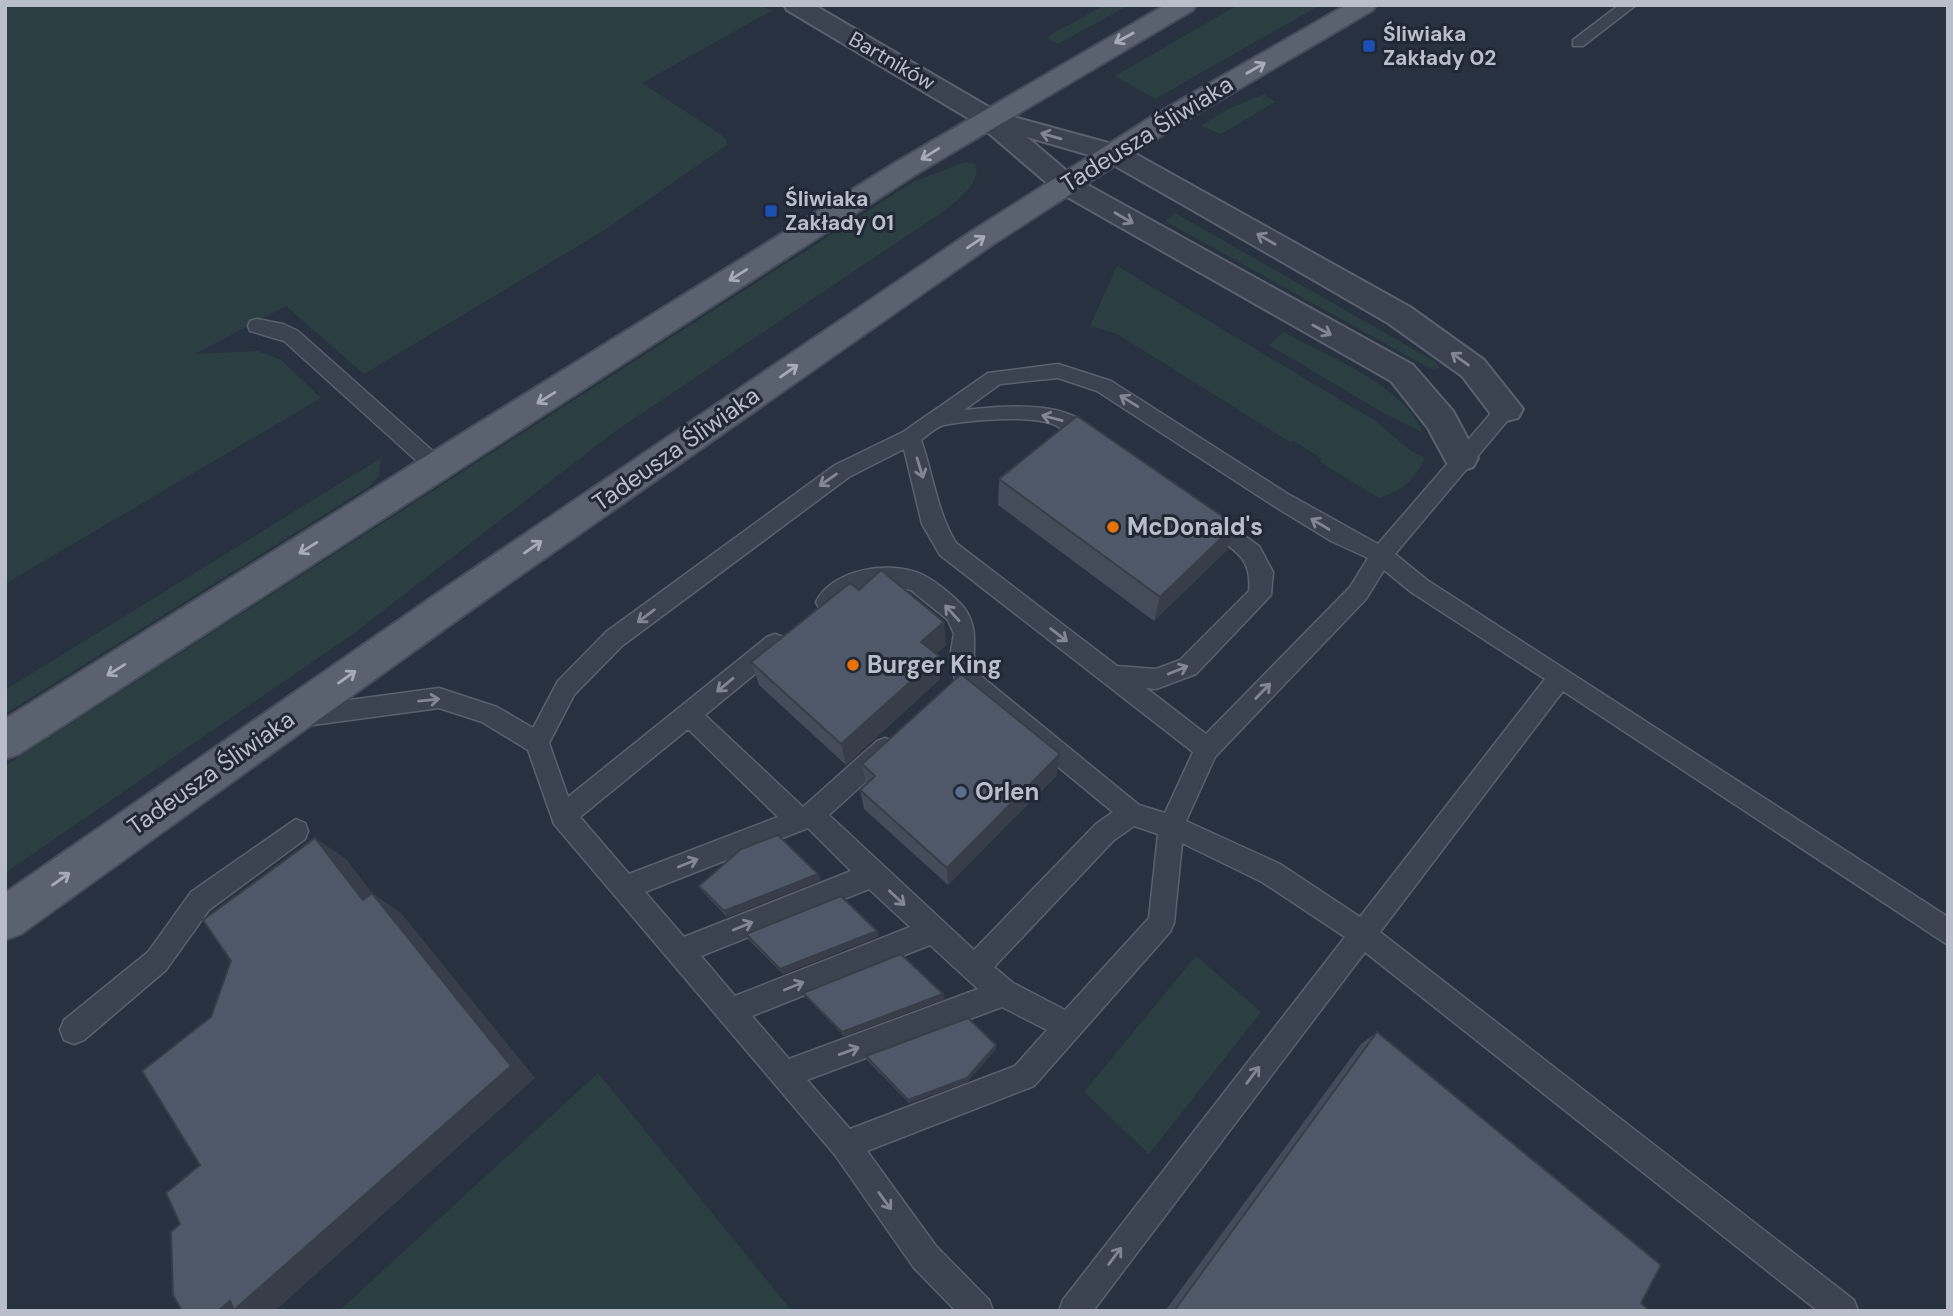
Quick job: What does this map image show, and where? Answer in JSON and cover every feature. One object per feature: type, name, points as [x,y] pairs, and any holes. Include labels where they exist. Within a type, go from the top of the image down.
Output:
[{"type":"main road","points":[[5,741],[988,118],[1184,5]]},
{"type":"main road","name":"Tadeusza Śliwiaka","points":[[5,919],[936,269],[1114,153],[1364,5]]},
{"type":"street","name":"Bartników","points":[[796,5],[988,118]]},
{"type":"street","points":[[988,118],[1114,153],[1399,315],[1473,368],[1506,409]]},
{"type":"street","points":[[988,118],[1065,184],[1402,373],[1441,420],[1461,458]]},
{"type":"lane","points":[[1578,43],[1629,5]]},
{"type":"lane","points":[[257,326],[276,329],[291,336],[437,467]]},
{"type":"lane","points":[[537,743],[566,688],[614,639],[842,471],[910,438],[995,378],[1058,371],[1104,386],[1281,500],[1339,535],[1381,555],[1419,586],[1948,932]]},
{"type":"lane","points":[[845,1145],[1024,1076],[1069,1026],[1161,923],[1171,826],[1207,749],[1358,593],[1381,555],[1461,458],[1506,409]]},
{"type":"lane","points":[[939,418],[966,418],[1004,410],[1058,418],[1115,457]]},
{"type":"lane","points":[[910,438],[922,472],[933,524],[948,549],[1207,749]]},
{"type":"lane","points":[[1111,676],[1156,679],[1188,667],[1260,595],[1262,572],[1251,552],[1194,513]]},
{"type":"lane","points":[[809,617],[850,584],[884,576],[916,582],[956,614],[965,634],[961,657],[964,676],[1118,800],[1131,814],[1171,826],[1271,873],[1361,933],[1843,1311]]},
{"type":"lane","points":[[563,816],[788,634]]},
{"type":"lane","points":[[943,694],[964,676]]},
{"type":"lane","points":[[1074,1311],[1361,933],[1560,677]]},
{"type":"lane","points":[[288,719],[439,698],[489,714],[537,743],[563,816],[845,1145],[925,1256],[978,1311]]},
{"type":"lane","points":[[689,715],[1003,993],[1069,1026]]},
{"type":"lane","points":[[625,888],[805,817],[903,732]]},
{"type":"lane","points":[[975,968],[1105,832],[1131,814]]},
{"type":"lane","points":[[74,1030],[157,961],[200,901],[296,831]]},
{"type":"lane","points":[[679,951],[872,875]]},
{"type":"lane","points":[[730,1011],[933,931]]},
{"type":"lane","points":[[785,1074],[1003,993]]},
{"type":"green space","points":[[5,5],[761,5],[771,11],[642,83],[726,138],[727,145],[603,231],[364,374],[286,306],[195,354],[258,351],[281,360],[321,398],[5,584]]},
{"type":"green space","points":[[1105,5],[1129,5],[1058,44],[1048,39],[1050,35]]},
{"type":"green space","points":[[1238,5],[1320,5],[1155,99],[1115,76]]},
{"type":"green space","points":[[1264,94],[1275,102],[1221,134],[1201,126],[1228,109]]},
{"type":"green space","points":[[965,162],[975,164],[977,171],[972,185],[941,213],[614,432],[353,634],[5,873],[5,766],[913,182]]},
{"type":"green space","points":[[1175,213],[1436,362],[1440,368],[1431,369],[1165,221]]},
{"type":"green space","points":[[1117,266],[1377,422],[1409,450],[1425,458],[1417,473],[1401,488],[1379,498],[1320,462],[1322,459],[1294,441],[1290,442],[1117,334],[1090,326]]},
{"type":"green space","points":[[1284,332],[1382,386],[1413,415],[1422,432],[1385,414],[1269,345]]},
{"type":"green space","points":[[381,458],[379,476],[367,488],[5,714],[5,690]]},
{"type":"green space","points":[[1196,956],[1261,1012],[1149,1154],[1084,1092]]},
{"type":"green space","points":[[598,1073],[792,1311],[339,1311]]},
{"type":"building","name":"McDonald's","points":[[1077,416],[1235,525],[1160,597],[999,479]]},
{"type":"building","name":"Burger King","points":[[881,570],[944,622],[921,642],[939,656],[841,744],[751,662],[850,583],[859,590]]},
{"type":"building","name":"Orlen","points":[[961,674],[1060,754],[947,868],[860,790],[875,776],[862,764]]},
{"type":"building","points":[[778,835],[818,874],[724,911],[699,886],[741,849]]},
{"type":"building","points":[[315,838],[363,900],[372,893],[511,1066],[234,1310],[230,1301],[218,1311],[182,1311],[173,1295],[171,1232],[180,1224],[166,1193],[200,1165],[142,1071],[211,1017],[231,961],[203,920]]},
{"type":"building","points":[[841,896],[877,931],[780,969],[746,934]]},
{"type":"building","points":[[901,954],[943,994],[842,1032],[803,993]]},
{"type":"building","points":[[968,1018],[996,1045],[967,1078],[908,1100],[866,1056]]},
{"type":"building","points":[[1377,1032],[1661,1265],[1641,1303],[1650,1311],[1174,1311]]},
{"type":"place","name":"Śliwiaka Zakłady 02","points":[[1369,46]]},
{"type":"place","name":"Śliwiaka Zakłady 01","points":[[771,211]]},
{"type":"place","name":"McDonald's","points":[[1113,527]]},
{"type":"place","name":"Burger King","points":[[853,665]]},
{"type":"place","name":"Orlen","points":[[961,792]]}]
